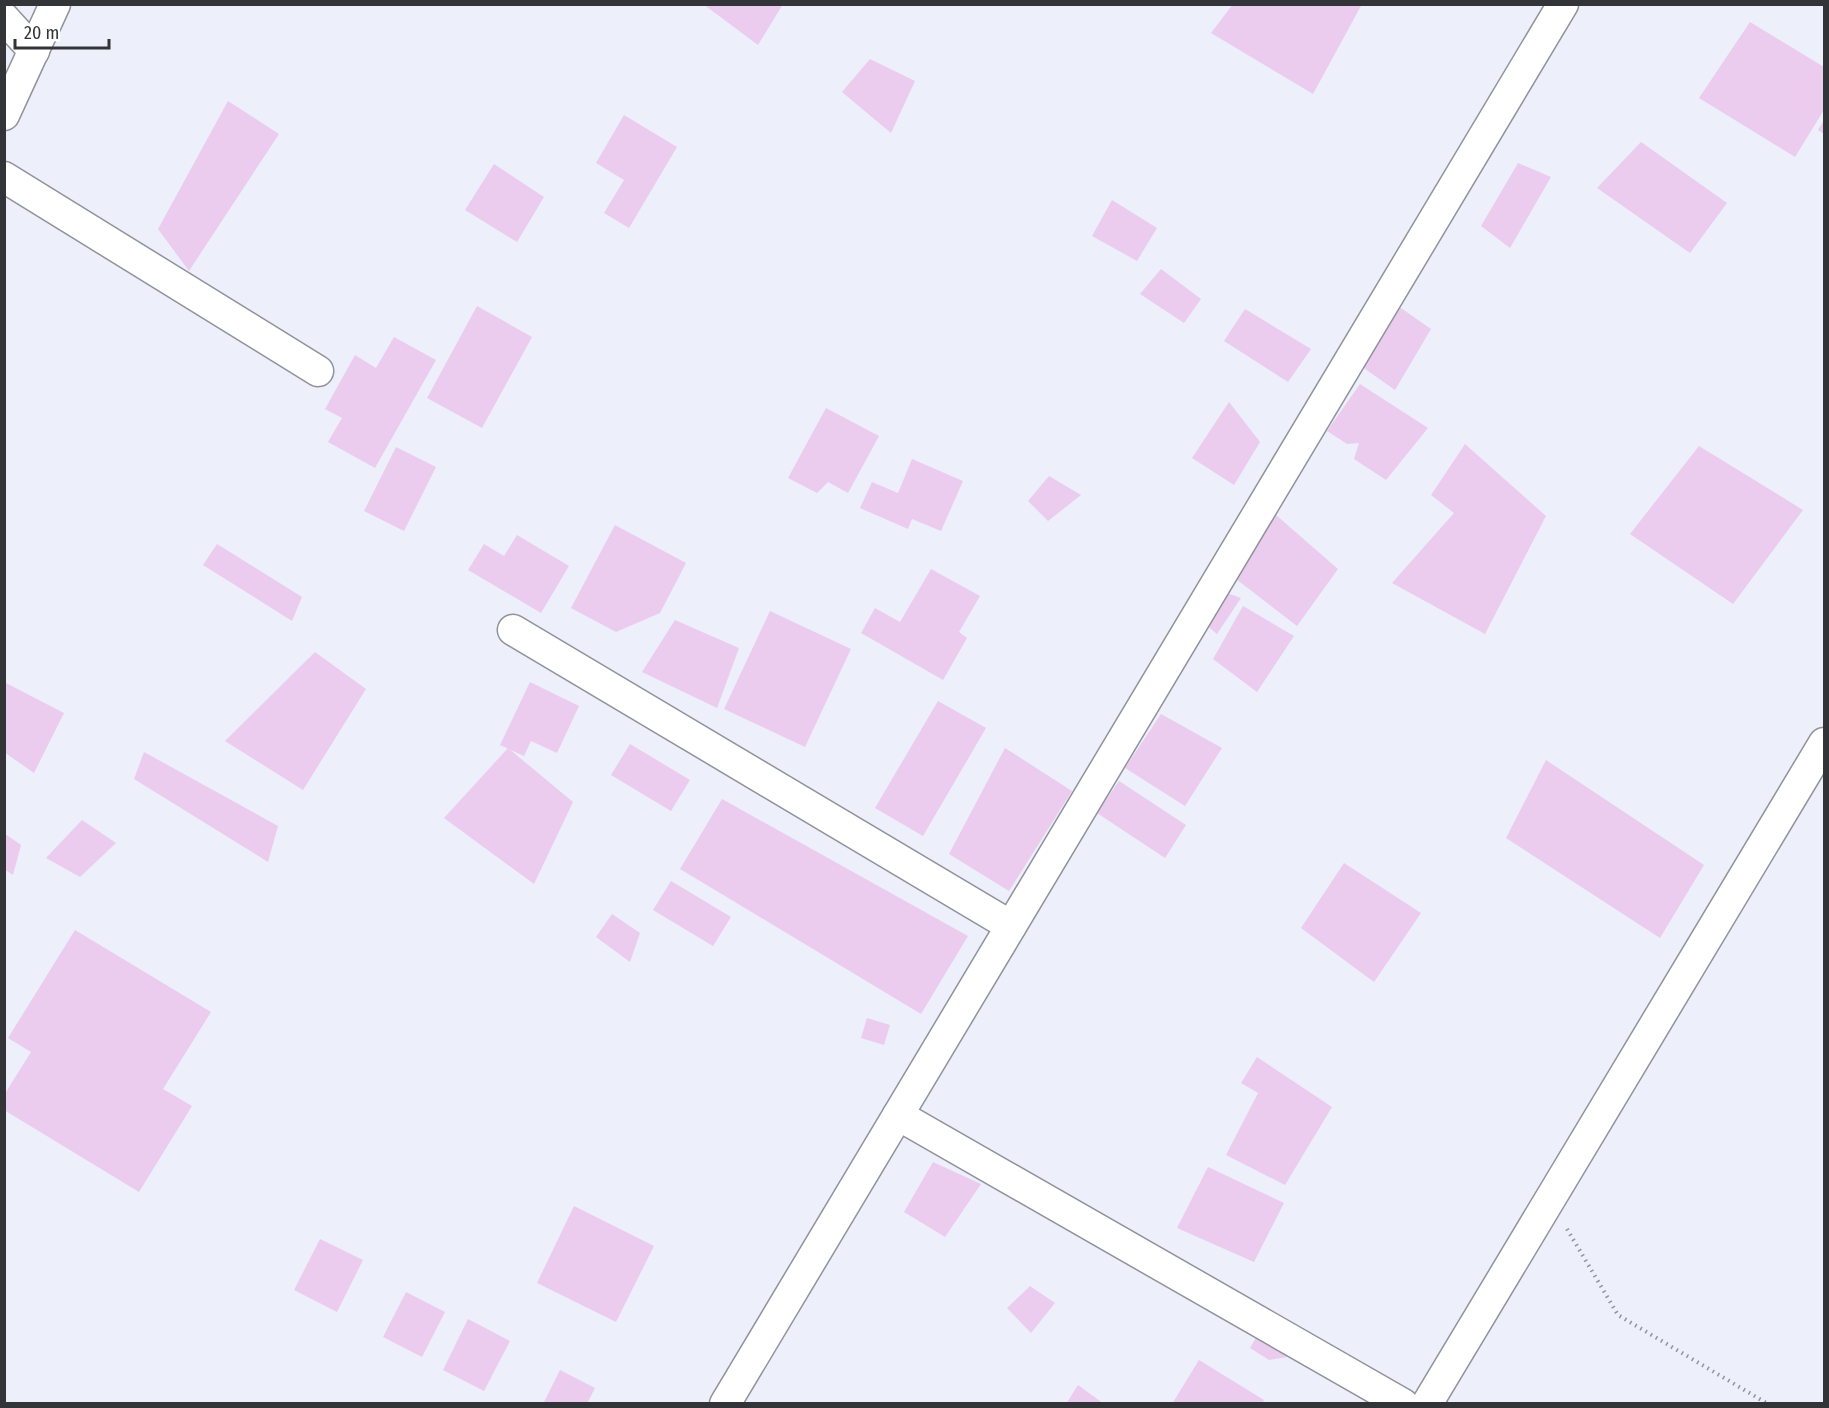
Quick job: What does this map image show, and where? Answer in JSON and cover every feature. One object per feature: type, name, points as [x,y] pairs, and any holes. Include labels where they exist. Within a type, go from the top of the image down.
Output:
[{"type":"street","points":[[4,115],[55,4]]},
{"type":"street","points":[[725,1404],[1563,4]]},
{"type":"street","points":[[4,18],[34,51]]},
{"type":"street","points":[[4,177],[318,371]]},
{"type":"street","points":[[513,630],[1011,926]]},
{"type":"street","points":[[1427,1404],[1824,743]]},
{"type":"street","points":[[898,1115],[1403,1404]]},
{"type":"path","points":[[1550,1200],[1618,1315],[1767,1404]]},
{"type":"building","points":[[703,4],[783,4],[758,45]]},
{"type":"building","points":[[1233,4],[1362,4],[1313,94],[1211,33]]},
{"type":"building","points":[[1750,22],[1824,67],[1824,110],[1795,157],[1699,98]]},
{"type":"building","points":[[870,59],[915,81],[891,133],[842,92]]},
{"type":"building","points":[[228,101],[279,134],[189,271],[158,229]]},
{"type":"building","points":[[624,115],[677,147],[629,228],[604,213],[624,180],[596,163]]},
{"type":"building","points":[[1824,120],[1824,134],[1818,130]]},
{"type":"building","points":[[1641,142],[1727,203],[1690,253],[1597,188]]},
{"type":"building","points":[[1518,163],[1551,177],[1510,248],[1481,226]]},
{"type":"building","points":[[494,164],[544,197],[517,242],[465,210]]},
{"type":"building","points":[[1112,200],[1157,228],[1137,261],[1092,236]]},
{"type":"building","points":[[1161,269],[1201,299],[1184,323],[1140,294]]},
{"type":"building","points":[[477,306],[532,337],[482,428],[427,398]]},
{"type":"building","points":[[1398,306],[1431,329],[1395,390],[1358,364]]},
{"type":"building","points":[[1245,309],[1311,349],[1288,382],[1224,341]]},
{"type":"building","points":[[394,337],[436,360],[375,468],[328,442],[342,418],[325,409],[355,355],[376,368]]},
{"type":"building","points":[[1360,384],[1428,428],[1386,480],[1354,459],[1359,443],[1347,444],[1327,431]]},
{"type":"building","points":[[1229,402],[1260,442],[1234,485],[1192,458]]},
{"type":"building","points":[[826,408],[879,436],[848,493],[828,482],[817,493],[788,478]]},
{"type":"building","points":[[1465,444],[1546,516],[1485,634],[1392,583],[1454,513],[1431,495]]},
{"type":"building","points":[[1699,446],[1803,510],[1733,604],[1630,534]]},
{"type":"building","points":[[396,447],[436,467],[404,531],[364,511]]},
{"type":"building","points":[[912,459],[963,481],[941,531],[912,519],[908,529],[860,508],[872,482],[898,493]]},
{"type":"building","points":[[1049,476],[1081,495],[1048,521],[1028,501]]},
{"type":"building","points":[[1276,515],[1338,569],[1297,626],[1236,579]]},
{"type":"building","points":[[615,525],[686,563],[660,613],[616,632],[571,608]]},
{"type":"building","points":[[517,535],[569,566],[541,613],[468,570],[484,544],[504,556]]},
{"type":"building","points":[[217,544],[302,597],[292,621],[203,565]]},
{"type":"building","points":[[931,569],[980,596],[959,632],[967,638],[943,680],[861,633],[875,608],[900,622]]},
{"type":"building","points":[[1221,591],[1241,598],[1217,634],[1204,623]]},
{"type":"building","points":[[1243,606],[1294,636],[1257,692],[1213,659]]},
{"type":"building","points":[[770,611],[851,649],[805,747],[724,709]]},
{"type":"building","points":[[675,620],[739,648],[717,708],[642,672]]},
{"type":"building","points":[[315,652],[366,689],[303,790],[225,741]]},
{"type":"building","points":[[4,682],[64,713],[34,773],[4,752]]},
{"type":"building","points":[[530,682],[579,706],[557,753],[531,741],[524,756],[500,745]]},
{"type":"building","points":[[938,701],[986,728],[923,836],[875,808]]},
{"type":"building","points":[[1161,714],[1222,748],[1185,806],[1125,768]]},
{"type":"building","points":[[630,744],[690,780],[671,811],[611,775]]},
{"type":"building","points":[[508,748],[573,802],[534,884],[444,818]]},
{"type":"building","points":[[1005,748],[1072,791],[1009,891],[949,854]]},
{"type":"building","points":[[144,752],[278,826],[268,862],[134,779]]},
{"type":"building","points":[[1546,760],[1704,865],[1660,938],[1506,838]]},
{"type":"building","points":[[1119,781],[1186,825],[1165,858],[1097,813]]},
{"type":"building","points":[[722,799],[968,936],[921,1014],[680,869]]},
{"type":"building","points":[[82,820],[116,843],[80,877],[46,858]]},
{"type":"building","points":[[4,833],[21,845],[13,875],[4,869]]},
{"type":"building","points":[[1344,863],[1421,913],[1374,982],[1301,928]]},
{"type":"building","points":[[671,881],[731,917],[713,946],[653,910]]},
{"type":"building","points":[[612,914],[640,933],[630,962],[596,937]]},
{"type":"building","points":[[75,930],[211,1012],[163,1089],[192,1106],[139,1192],[4,1110],[4,1095],[31,1052],[8,1038]]},
{"type":"building","points":[[867,1018],[890,1025],[884,1045],[861,1038]]},
{"type":"building","points":[[1257,1057],[1332,1107],[1285,1185],[1226,1155],[1258,1093],[1241,1083]]},
{"type":"building","points":[[933,1162],[981,1184],[945,1237],[904,1212]]},
{"type":"building","points":[[1208,1167],[1284,1203],[1254,1262],[1177,1228]]},
{"type":"building","points":[[574,1206],[654,1246],[616,1322],[537,1283]]},
{"type":"building","points":[[320,1239],[363,1260],[337,1312],[294,1290]]},
{"type":"building","points":[[1030,1286],[1055,1303],[1031,1333],[1007,1308]]},
{"type":"building","points":[[406,1292],[445,1312],[422,1357],[383,1337]]},
{"type":"building","points":[[468,1319],[510,1341],[484,1391],[443,1370]]},
{"type":"building","points":[[1257,1336],[1294,1356],[1269,1360],[1250,1348]]},
{"type":"building","points":[[1199,1360],[1264,1400],[1262,1404],[1172,1404]]},
{"type":"building","points":[[560,1370],[595,1388],[587,1404],[543,1404]]},
{"type":"building","points":[[1078,1385],[1104,1404],[1066,1404]]}]
